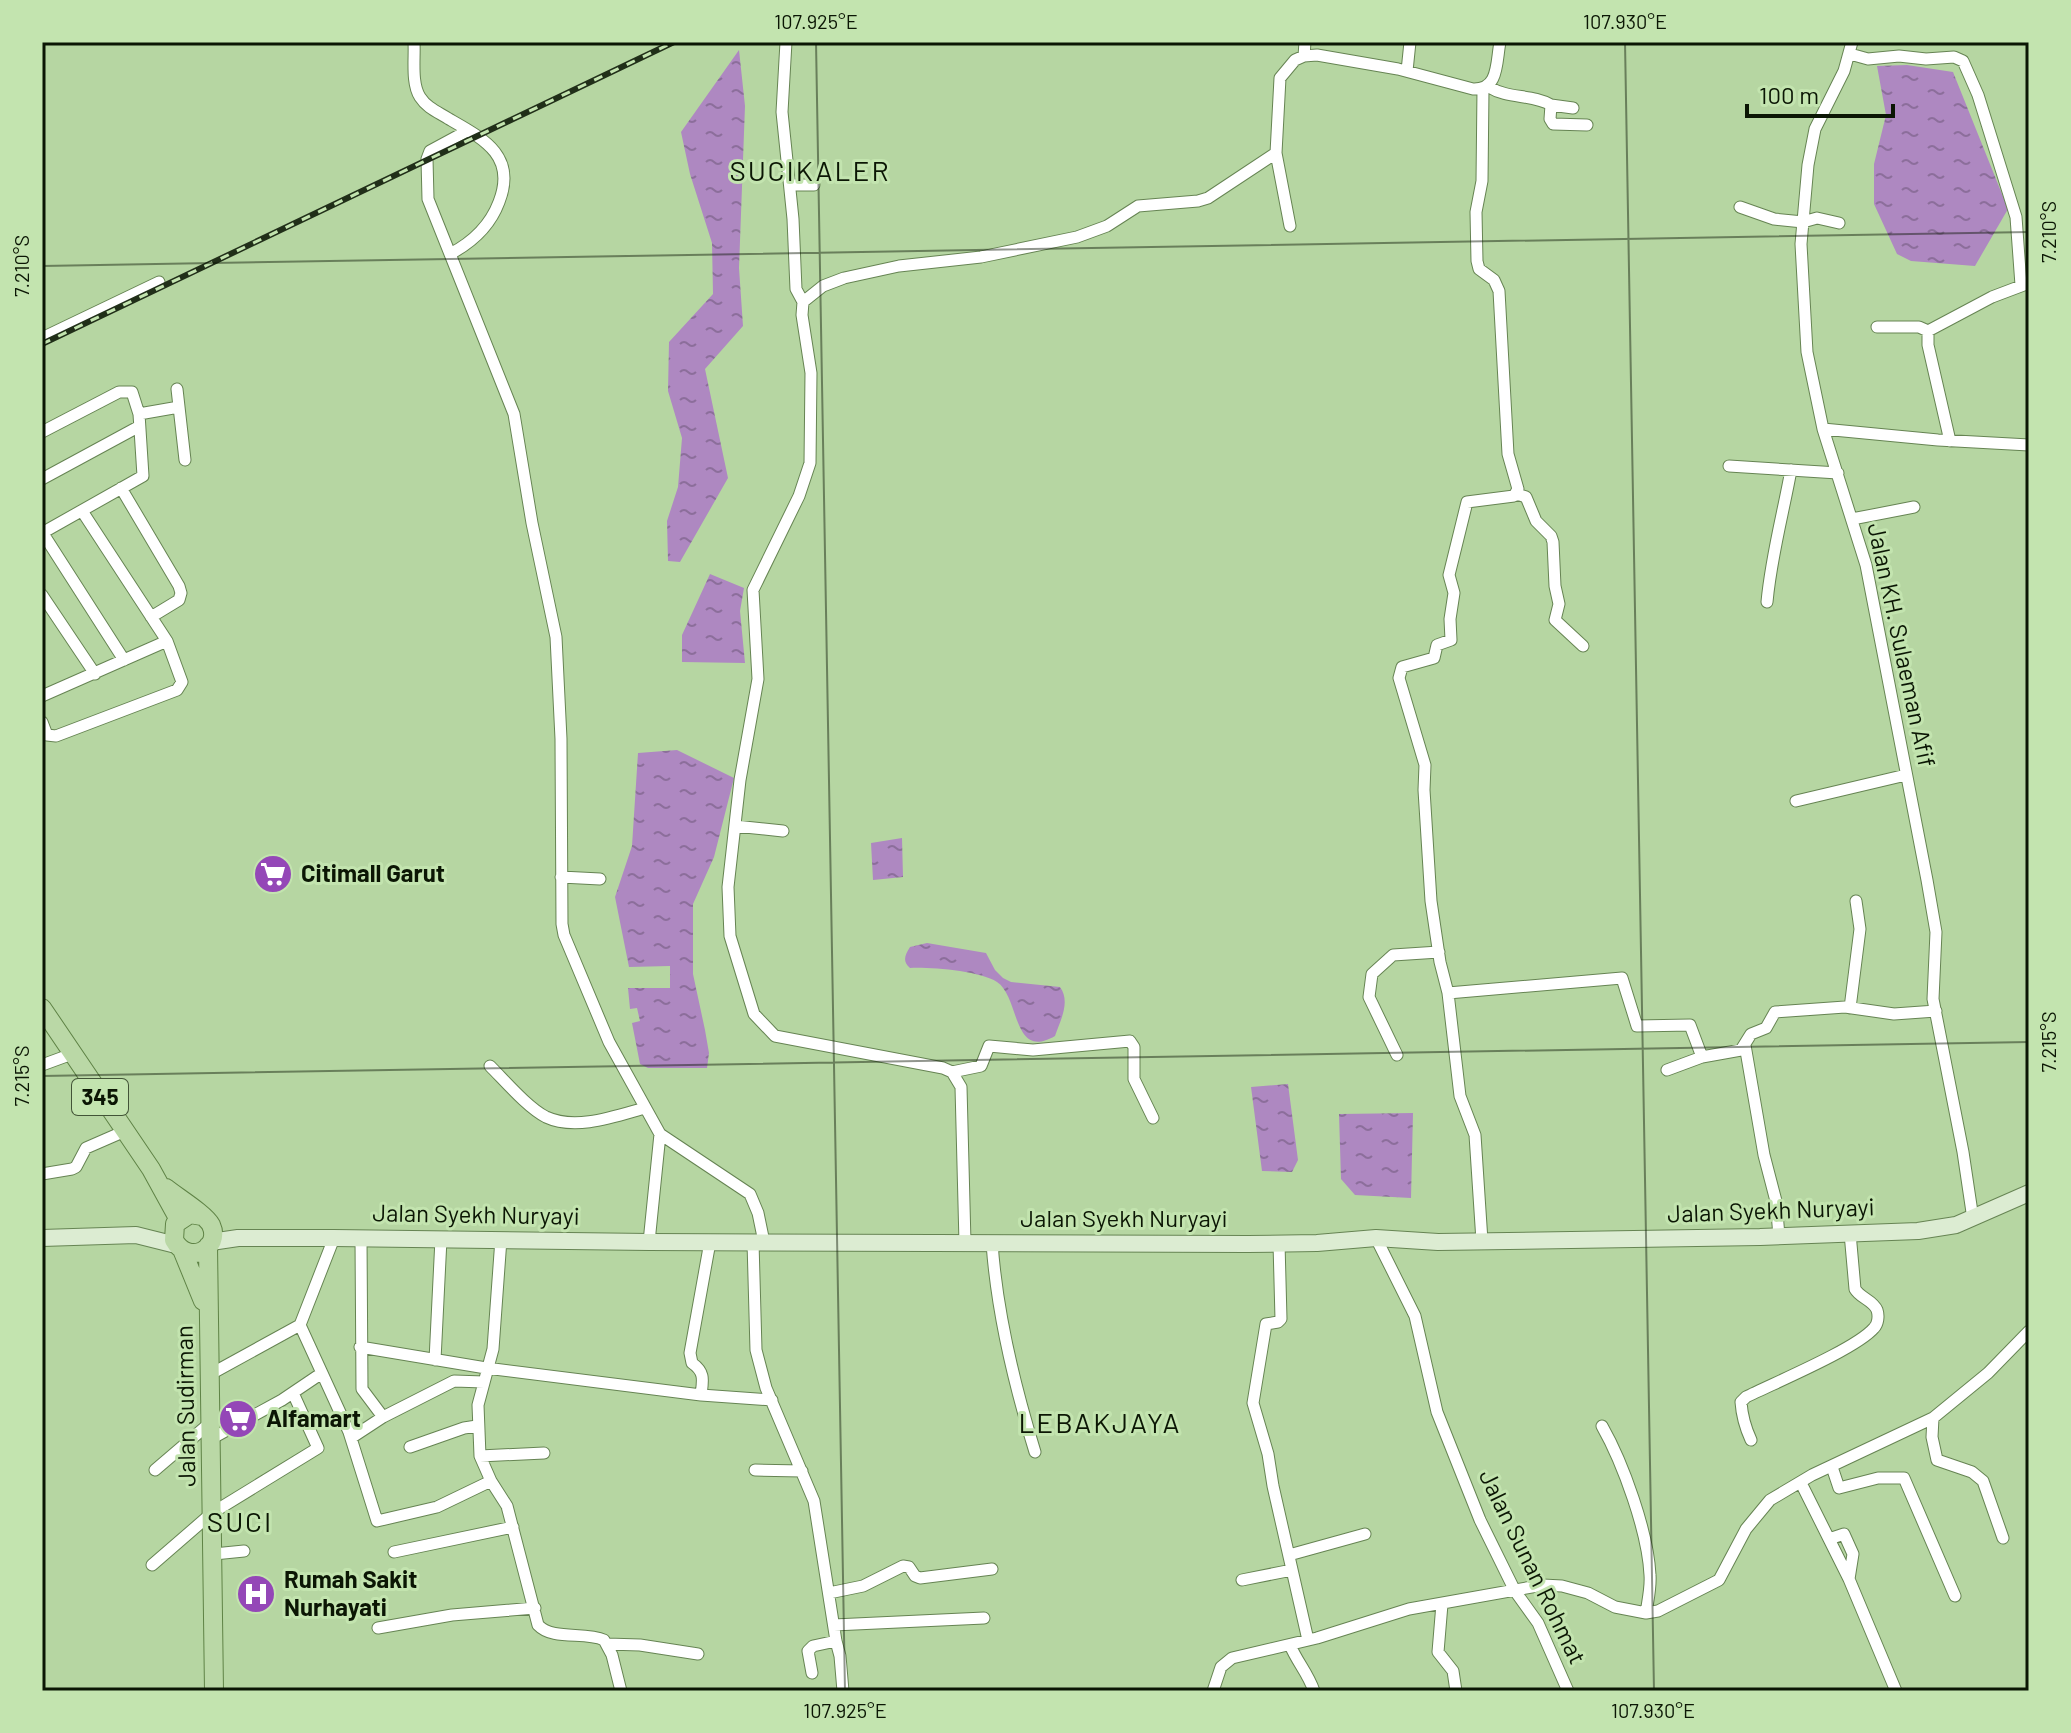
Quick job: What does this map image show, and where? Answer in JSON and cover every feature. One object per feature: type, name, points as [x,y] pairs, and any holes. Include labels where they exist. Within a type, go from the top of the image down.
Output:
[{"type":"main road","name":"345","points":[[42,1008],[161,1184],[179,1220]]},
{"type":"main road","name":"345","points":[[161,1184],[208,1232]]},
{"type":"main road","name":"Jalan Syekh Nuryayi","points":[[208,1232],[238,1238],[965,1243],[1279,1243],[1376,1238],[1438,1242],[1779,1236],[1939,1229],[1973,1219],[2029,1193]]},
{"type":"main road","points":[[42,1238],[136,1235],[190,1214],[208,1232],[200,1252],[136,1235]]},
{"type":"main road","points":[[179,1220],[173,1235],[180,1248]]},
{"type":"main road","name":"Jalan Sudirman","points":[[208,1232],[214,1691]]},
{"type":"main road","name":"Jalan Sudirman","points":[[180,1248],[207,1311]]},
{"type":"street","points":[[414,42],[419,95],[428,107],[499,155],[503,165],[505,187],[491,223],[466,245],[450,254]]},
{"type":"street","points":[[786,42],[782,112],[796,289],[803,302],[802,315],[811,373],[810,463],[794,508],[753,590],[758,679],[728,887],[730,936],[758,1021],[775,1036],[952,1072],[961,1087],[965,1243]]},
{"type":"street","points":[[1304,56],[1305,42]]},
{"type":"street","points":[[1407,71],[1410,42]]},
{"type":"street","points":[[1500,42],[1486,88],[1482,181],[1476,212],[1477,261],[1479,269],[1494,280],[1499,291],[1508,454],[1517,494]]},
{"type":"street","points":[[1937,57],[1941,42]]},
{"type":"street","points":[[1851,48],[1868,59],[1954,57],[1963,61],[1978,95],[2016,217],[2025,284],[1928,331]]},
{"type":"street","name":"Jalan KH. Sulaeman Afif","points":[[1851,48],[1844,71],[1815,129],[1808,165],[1801,244],[1807,352],[1823,429],[1866,565],[1936,932],[1933,999],[1973,1219]]},
{"type":"street","points":[[1290,226],[1276,153],[1280,78],[1284,70],[1304,56],[1329,56],[1407,71],[1473,89],[1486,88],[1573,108]]},
{"type":"street","points":[[1551,105],[1550,119],[1553,124],[1587,125]]},
{"type":"street","points":[[467,131],[430,151],[427,159],[428,199],[514,414],[532,523],[556,637],[564,935],[609,1042],[660,1134],[743,1187],[750,1194],[758,1213],[755,1345],[763,1380],[815,1509],[843,1691]]},
{"type":"street","points":[[803,302],[823,286],[844,278],[899,266],[1010,252],[1096,231],[1138,206],[1198,201],[1235,182],[1276,153]]},
{"type":"street","points":[[790,185],[814,185]]},
{"type":"street","points":[[1740,207],[1774,219],[1803,222],[1817,218],[1839,223]]},
{"type":"street","points":[[42,338],[159,282]]},
{"type":"street","points":[[1877,327],[1919,327],[1928,331]]},
{"type":"street","points":[[1928,331],[1928,345],[1950,441]]},
{"type":"street","points":[[177,389],[185,460]]},
{"type":"street","points":[[42,432],[124,390],[132,392],[139,420],[143,476],[42,532],[124,660]]},
{"type":"street","points":[[42,479],[139,420],[179,407]]},
{"type":"street","points":[[1823,429],[2029,445]]},
{"type":"street","points":[[1729,466],[1838,473]]},
{"type":"street","points":[[1767,602],[1770,562],[1780,532],[1791,470]]},
{"type":"street","points":[[121,488],[179,586],[179,600],[151,617]]},
{"type":"street","points":[[1482,1241],[1475,1135],[1460,1096],[1448,993],[1431,894],[1425,765],[1401,687],[1400,671],[1402,667],[1434,658],[1437,645],[1451,640],[1454,593],[1449,575],[1467,502],[1501,499],[1517,494],[1526,497],[1536,521],[1553,542],[1559,604],[1555,620],[1583,646]]},
{"type":"street","points":[[1852,519],[1914,507]]},
{"type":"street","points":[[42,722],[47,735],[56,736],[177,690],[182,682],[167,641],[82,511]]},
{"type":"street","points":[[42,595],[95,674]]},
{"type":"street","points":[[42,696],[167,641]]},
{"type":"street","points":[[1796,801],[1906,775]]},
{"type":"street","points":[[735,826],[783,831]]},
{"type":"street","points":[[561,877],[600,879]]},
{"type":"street","points":[[1850,1008],[1860,929],[1856,901]]},
{"type":"street","points":[[1397,1055],[1369,997],[1372,974],[1393,955],[1439,952]]},
{"type":"street","points":[[1448,993],[1622,978],[1637,1026],[1690,1025],[1702,1057]]},
{"type":"street","points":[[1667,1070],[1702,1057],[1741,1050],[1753,1033],[1766,1028],[1775,1012],[1850,1008],[1906,1014],[1936,1011]]},
{"type":"street","points":[[952,1072],[981,1066],[989,1046],[1033,1050],[1130,1041],[1134,1047],[1134,1079],[1153,1118]]},
{"type":"street","points":[[1745,1045],[1764,1155],[1776,1201],[1779,1236]]},
{"type":"street","points":[[42,1065],[72,1054]]},
{"type":"street","points":[[490,1066],[538,1112],[556,1120],[597,1120],[645,1108]]},
{"type":"street","points":[[42,1174],[76,1167],[86,1148],[125,1131]]},
{"type":"street","points":[[649,1242],[660,1134]]},
{"type":"street","points":[[1751,1440],[1743,1423],[1741,1402],[1746,1397],[1852,1345],[1873,1330],[1877,1323],[1877,1311],[1855,1289],[1850,1233]]},
{"type":"street","points":[[209,1375],[300,1325],[334,1238]]},
{"type":"street","points":[[361,1238],[362,1389],[383,1417]]},
{"type":"street","name":"Jalan Sunan Rohmat","points":[[1376,1238],[1415,1316],[1437,1412],[1480,1520],[1515,1591],[1538,1623],[1568,1691]]},
{"type":"street","points":[[435,1360],[441,1239]]},
{"type":"street","points":[[501,1239],[493,1349],[478,1405],[480,1456],[491,1481],[505,1501],[538,1625],[543,1630],[599,1637],[607,1644],[621,1691]]},
{"type":"street","points":[[701,1395],[703,1375],[701,1369],[692,1363],[690,1353],[710,1242]]},
{"type":"street","points":[[992,1243],[998,1307],[1021,1408],[1035,1452]]},
{"type":"street","points":[[1279,1243],[1281,1319],[1266,1324],[1253,1403],[1268,1454],[1308,1640]]},
{"type":"street","points":[[300,1325],[351,1438],[377,1521],[437,1507],[491,1481]]},
{"type":"street","points":[[1213,1691],[1221,1667],[1232,1658],[1290,1645],[1409,1609],[1543,1585],[1588,1593],[1615,1607],[1646,1613],[1658,1611],[1719,1580],[1746,1529],[1770,1500],[1832,1467],[1932,1421],[1988,1373],[2029,1331]]},
{"type":"street","points":[[360,1347],[486,1368],[701,1395],[772,1400]]},
{"type":"street","points":[[155,1470],[210,1432],[293,1393],[322,1373]]},
{"type":"street","points":[[351,1438],[383,1417],[454,1381],[484,1382]]},
{"type":"street","points":[[152,1565],[212,1513],[318,1448],[293,1393]]},
{"type":"street","points":[[1932,1421],[1937,1460],[1972,1472],[1983,1481],[2003,1538]]},
{"type":"street","points":[[410,1447],[477,1426]]},
{"type":"street","points":[[1602,1426],[1622,1465],[1641,1530],[1650,1575],[1646,1613]]},
{"type":"street","points":[[480,1456],[544,1453]]},
{"type":"street","points":[[1832,1467],[1839,1488],[1878,1478],[1904,1478],[1955,1596]]},
{"type":"street","points":[[755,1470],[802,1471]]},
{"type":"street","points":[[1801,1483],[1829,1539],[1844,1534],[1851,1546],[1853,1554],[1849,1579],[1896,1691]]},
{"type":"street","points":[[394,1552],[513,1527]]},
{"type":"street","points":[[1289,1555],[1365,1534]]},
{"type":"street","points":[[214,1554],[244,1551]]},
{"type":"street","points":[[829,1593],[863,1586],[903,1566],[909,1567],[920,1578],[992,1569]]},
{"type":"street","points":[[1242,1580],[1292,1570]]},
{"type":"street","points":[[1442,1604],[1437,1646],[1440,1656],[1453,1671],[1456,1691]]},
{"type":"street","points":[[378,1628],[452,1615],[535,1608]]},
{"type":"street","points":[[834,1625],[984,1618]]},
{"type":"street","points":[[812,1673],[808,1651],[813,1646],[836,1641]]},
{"type":"street","points":[[607,1644],[640,1645],[698,1654]]},
{"type":"street","points":[[1290,1645],[1298,1665],[1307,1671],[1314,1691]]},
{"type":"water","points":[[739,50],[745,106],[739,268],[743,326],[705,369],[728,478],[680,562],[668,561],[667,521],[678,487],[682,438],[668,391],[669,342],[713,294],[712,243],[690,174],[681,132]]},
{"type":"water","points":[[1907,65],[1953,72],[2008,209],[1975,266],[1911,261],[1897,254],[1874,204],[1874,164],[1886,115],[1877,66]]},
{"type":"water","points":[[710,574],[744,588],[740,611],[745,663],[682,662],[682,635]]},
{"type":"water","points":[[677,750],[734,778],[714,857],[693,904],[693,974],[709,1053],[707,1068],[648,1068],[640,1064],[632,1023],[640,1021],[637,1008],[630,1009],[628,988],[670,988],[670,966],[629,967],[615,897],[632,846],[638,753]]},
{"type":"water","points":[[902,838],[903,877],[873,880],[871,843]]},
{"type":"water","points":[[927,943],[986,953],[995,970],[1011,982],[1060,987],[1065,1005],[1055,1036],[1041,1041],[1031,1040],[1024,1034],[1004,990],[989,978],[955,970],[910,968],[905,958],[910,947]]},
{"type":"water","points":[[1288,1084],[1298,1160],[1292,1172],[1262,1171],[1251,1087]]},
{"type":"water","points":[[1413,1113],[1411,1198],[1355,1195],[1341,1179],[1339,1114]]},
{"type":"railway","points":[[42,344],[674,42]]},
{"type":"place","name":"Citimall Garut","points":[[273,874]]},
{"type":"place","name":"Alfamart","points":[[238,1419]]},
{"type":"place","name":"Rumah Sakit Nurhayati","points":[[256,1594]]},
{"type":"district","name":"SUCIKALER","points":[[810,171]]},
{"type":"district","name":"LEBAKJAYA","points":[[1100,1423]]},
{"type":"district","name":"SUCI","points":[[240,1522]]}]
